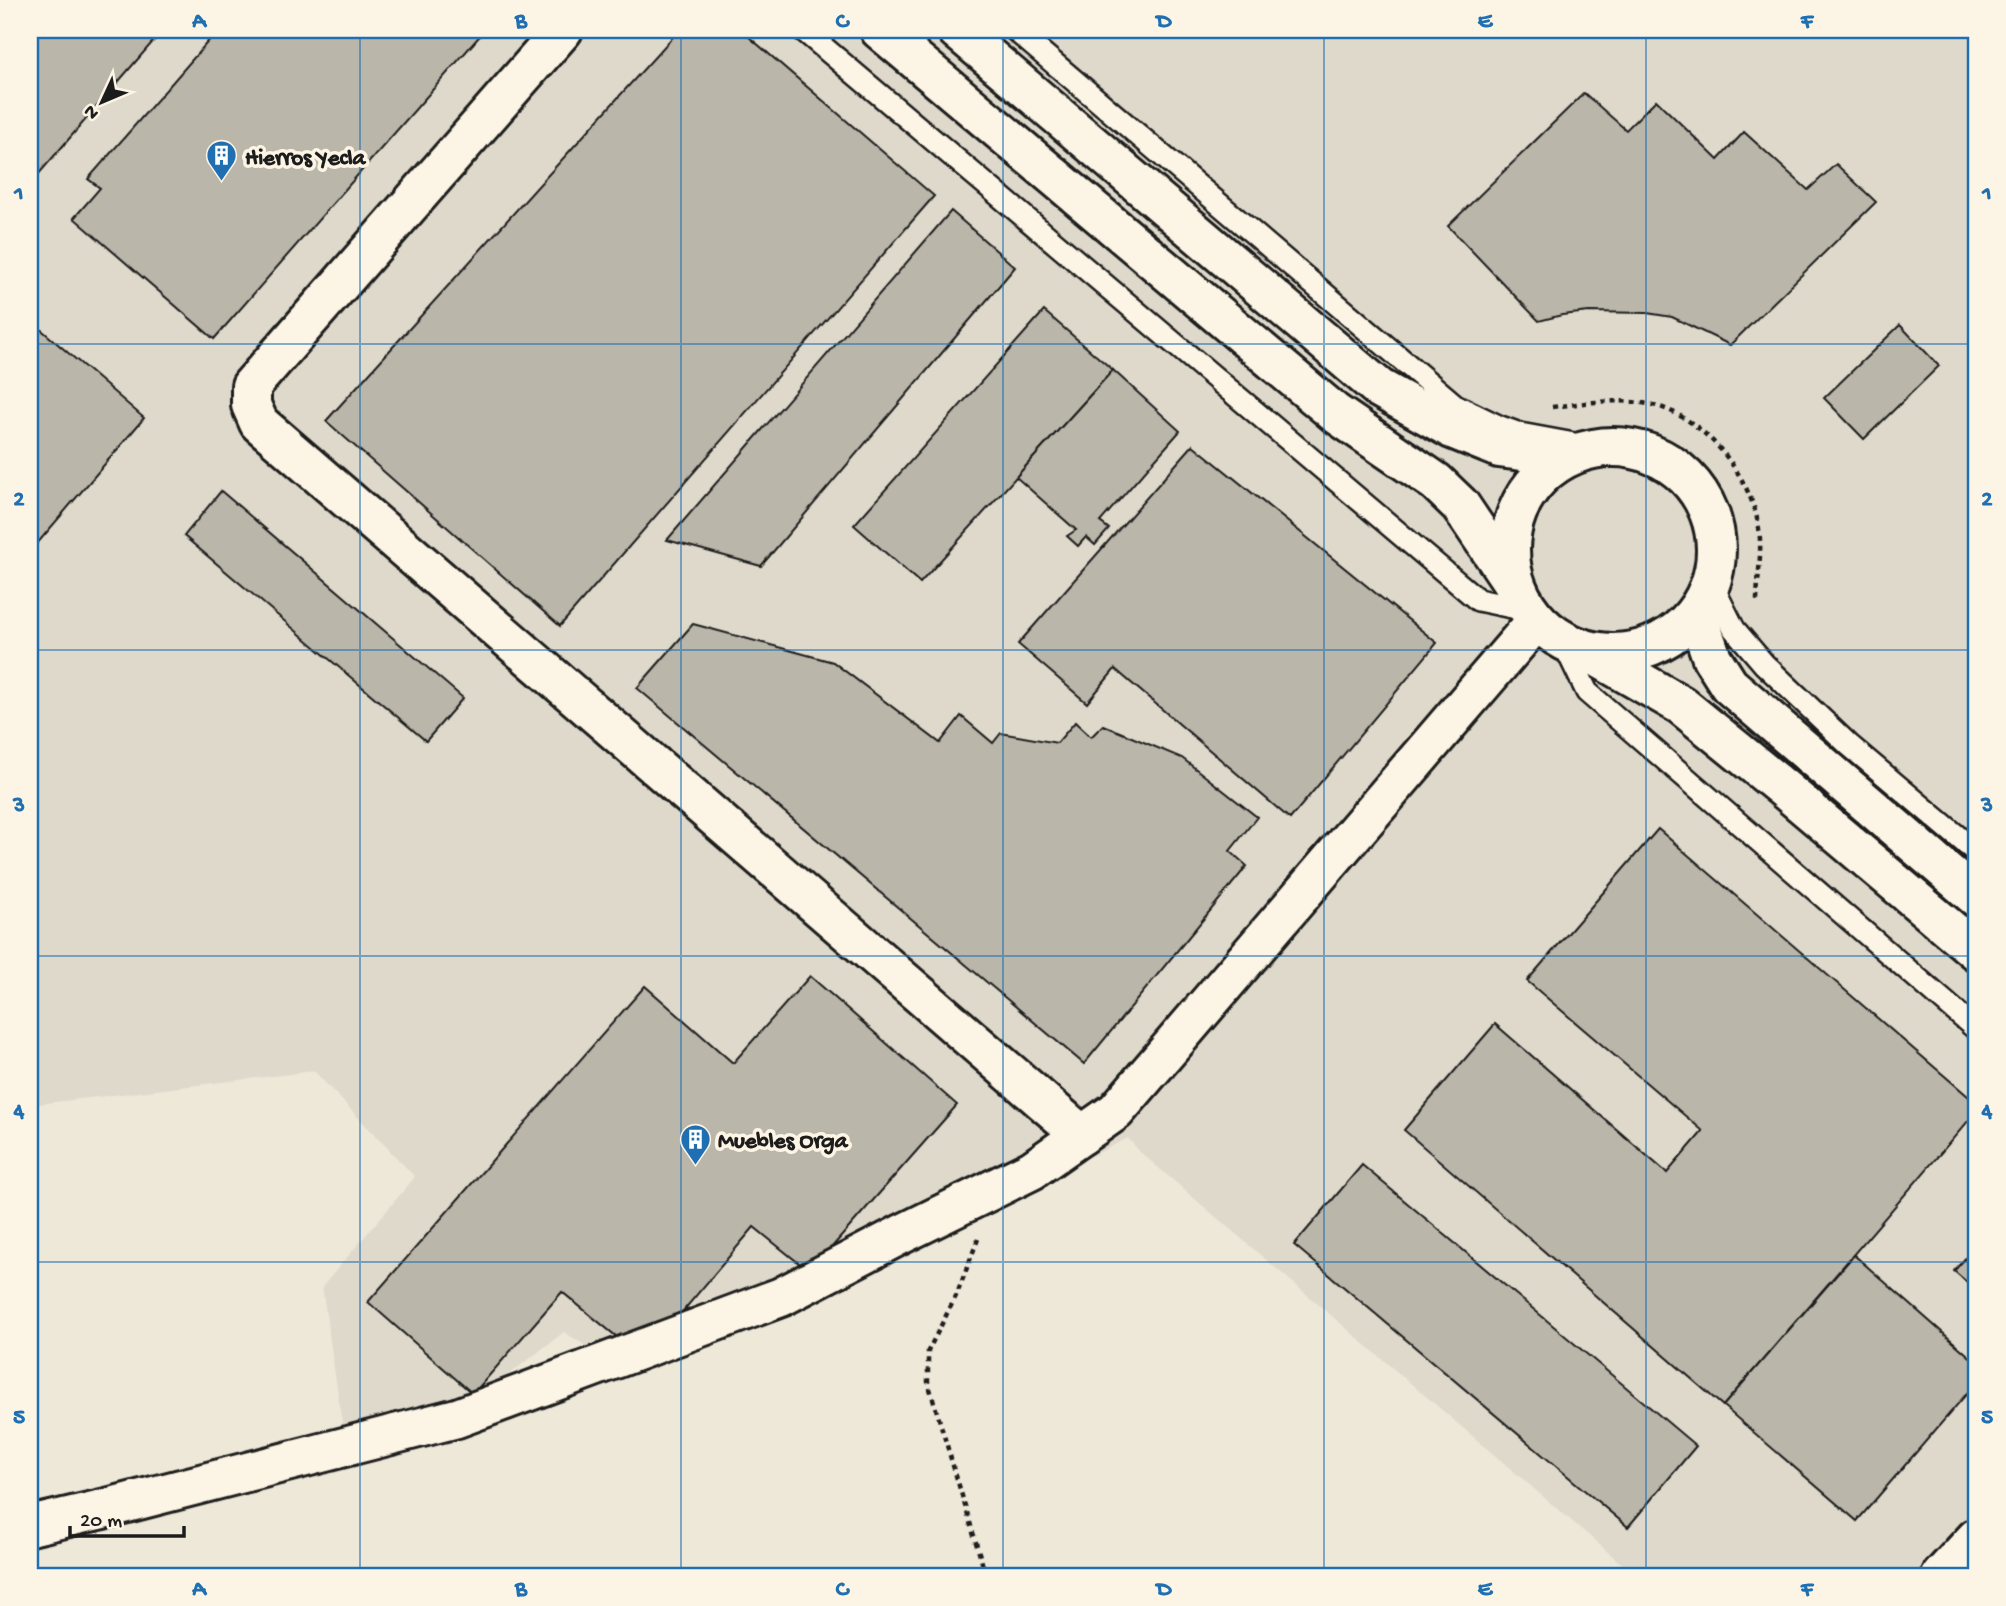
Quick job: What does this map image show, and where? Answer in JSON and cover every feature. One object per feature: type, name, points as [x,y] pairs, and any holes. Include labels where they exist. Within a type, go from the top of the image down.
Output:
[{"type":"street","points":[[563,30],[251,386],[251,405],[259,423],[1082,1135]]},
{"type":"street","points":[[880,30],[1335,413],[1436,482],[1460,505],[1546,622],[1681,705],[1976,951]]},
{"type":"street","points":[[957,30],[1379,388],[1452,429],[1499,448],[1582,452],[1632,448],[1664,461],[1692,483],[1710,514],[1716,549],[1703,598],[1679,630],[1658,643],[1634,652],[1609,653],[1546,622],[1510,558],[1512,527],[1523,498],[1542,474],[1582,452]]},
{"type":"street","points":[[1703,598],[1712,658],[1729,685],[1976,897]]},
{"type":"street","points":[[30,1526],[457,1418],[781,1297],[1032,1170],[1116,1111],[1546,622]]},
{"type":"street","points":[[1941,1576],[1976,1538]]},
{"type":"lane","points":[[803,30],[1478,600],[1546,622],[1587,692],[1976,1029]]},
{"type":"lane","points":[[1015,30],[1455,405],[1498,426],[1582,452]]},
{"type":"lane","points":[[1703,598],[1764,664],[1849,745],[1976,852]]},
{"type":"path","points":[[986,1576],[928,1382],[928,1351],[957,1294],[1000,1186]]},
{"type":"shaded area","points":[[30,30],[1976,30],[1976,1576],[1636,1576],[1140,1152],[1128,1138],[811,1296],[597,1353],[564,1332],[485,1393],[343,1428],[322,1287],[415,1177],[314,1071],[30,1105]]},
{"type":"building","points":[[30,30],[163,30],[30,184]]},
{"type":"building","name":"Hierros Yecla","points":[[218,30],[485,30],[214,339],[74,218],[100,188],[88,179]]},
{"type":"building","points":[[679,30],[741,30],[934,196],[560,626],[326,421]]},
{"type":"building","points":[[1584,93],[1626,130],[1656,100],[1718,160],[1744,132],[1808,190],[1836,164],[1876,202],[1730,345],[1672,317],[1647,313],[1589,312],[1539,321],[1448,226]]},
{"type":"building","points":[[951,211],[1015,267],[761,566],[667,540]]},
{"type":"building","points":[[1044,311],[1113,370],[920,583],[854,525]]},
{"type":"building","points":[[30,320],[144,418],[30,552]]},
{"type":"building","points":[[1900,325],[1939,366],[1864,439],[1824,398]]},
{"type":"building","points":[[1113,370],[1180,431],[1100,522],[1109,529],[1095,545],[1086,537],[1078,546],[1067,536],[1076,530],[1016,477]]},
{"type":"building","points":[[1193,445],[1437,643],[1290,819],[1115,669],[1087,703],[1018,644]]},
{"type":"building","points":[[221,491],[463,698],[426,741],[184,536]]},
{"type":"building","points":[[693,624],[833,662],[940,743],[961,716],[993,743],[1001,733],[1057,743],[1075,722],[1091,737],[1103,725],[1182,758],[1257,817],[1230,851],[1247,866],[1084,1064],[637,688]]},
{"type":"building","points":[[1658,829],[1976,1103],[1976,1112],[1723,1406],[1404,1130],[1495,1024],[1667,1173],[1703,1131],[1527,981]]},
{"type":"building","name":"Muebles Orga","points":[[810,976],[957,1105],[810,1272],[754,1227],[673,1323],[622,1341],[562,1292],[473,1394],[368,1302],[645,986],[733,1063]]},
{"type":"building","points":[[1362,1165],[1696,1446],[1628,1527],[1294,1245]]},
{"type":"building","points":[[1976,1246],[1976,1290],[1954,1271]]},
{"type":"building","points":[[1854,1255],[1976,1362],[1976,1383],[1857,1521],[1723,1406]]},
{"type":"place","name":"Hierros Yecla","points":[[222,183]]},
{"type":"place","name":"Muebles Orga","points":[[695,1166]]}]
